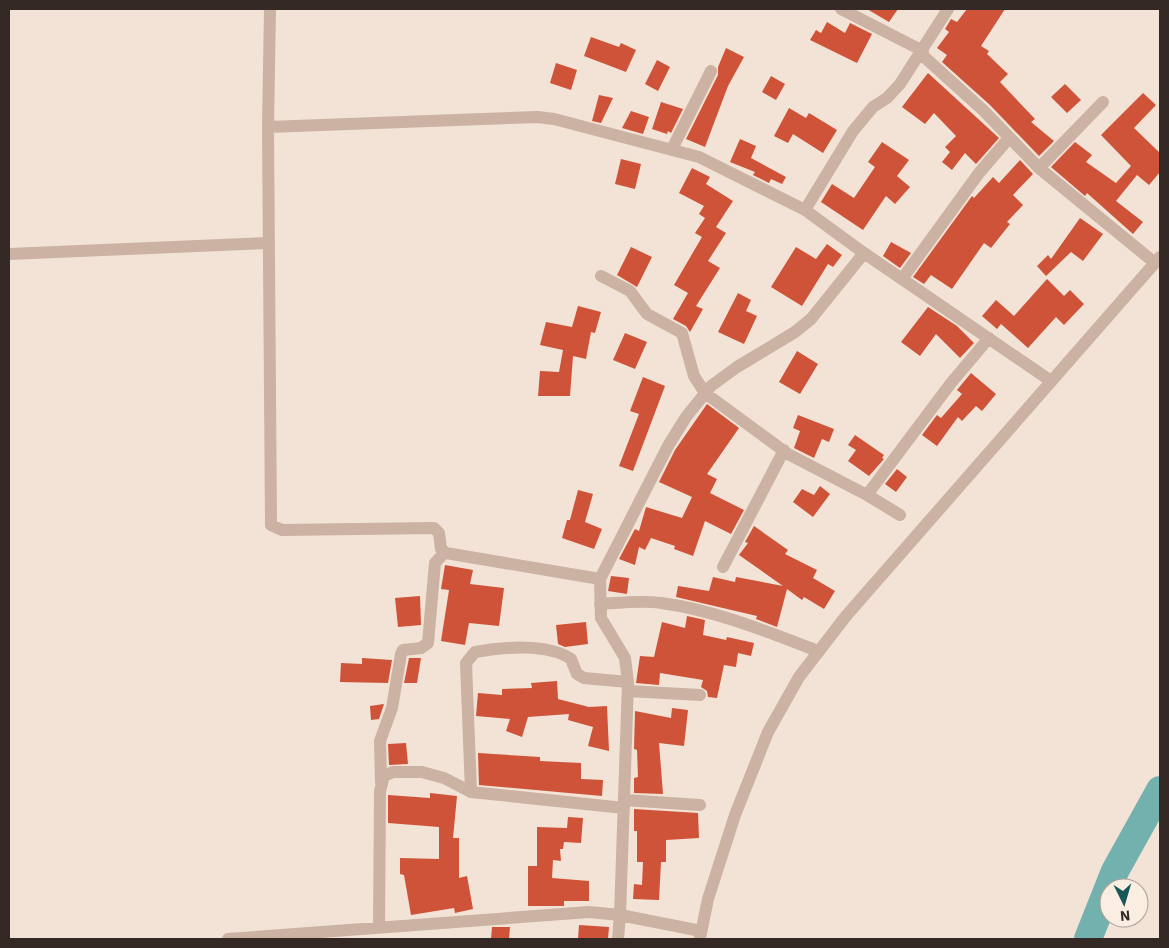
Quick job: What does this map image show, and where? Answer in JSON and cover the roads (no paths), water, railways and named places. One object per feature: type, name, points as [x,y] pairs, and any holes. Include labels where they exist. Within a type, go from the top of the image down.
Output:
[{"type":"street","points":[[270,9],[268,243],[271,525],[282,530],[434,528],[438,530],[441,549],[444,552],[600,579]]},
{"type":"street","points":[[228,939],[589,912],[620,915],[700,935],[708,899],[736,815],[768,732],[799,676],[818,651],[1051,381],[1158,260],[1039,168],[984,111],[922,52],[841,9]]},
{"type":"street","points":[[805,210],[858,124],[873,107],[887,98],[900,84],[948,9]]},
{"type":"street","points":[[672,149],[711,71]]},
{"type":"street","points":[[1039,168],[1103,102]]},
{"type":"street","points":[[268,127],[554,119],[699,157],[805,210],[864,253],[1051,381]]},
{"type":"street","points":[[902,279],[979,173],[1009,138]]},
{"type":"street","points":[[9,254],[268,243]]},
{"type":"street","points":[[618,939],[628,686],[625,658],[605,626],[600,604],[600,579],[668,446],[705,393],[737,367],[795,332],[810,318],[864,253]]},
{"type":"street","points":[[601,276],[630,291],[644,311],[682,333],[694,376],[705,393],[784,450],[900,515]]},
{"type":"street","points":[[867,495],[951,383],[989,338]]},
{"type":"street","points":[[724,567],[784,450]]},
{"type":"street","points":[[379,927],[382,782],[380,741],[392,708],[401,654],[403,650],[421,648],[428,643],[434,563],[444,552]]},
{"type":"street","points":[[600,604],[660,603],[680,606],[718,616],[818,651]]},
{"type":"street","points":[[471,792],[466,663],[475,652],[506,649],[551,649],[571,659],[577,674],[584,678],[628,686],[700,695]]},
{"type":"street","points":[[382,782],[384,776],[390,773],[422,772],[444,778],[471,792],[624,804],[700,805]]},
{"type":"waterway","points":[[1088,939],[1115,871],[1160,790]]}]
